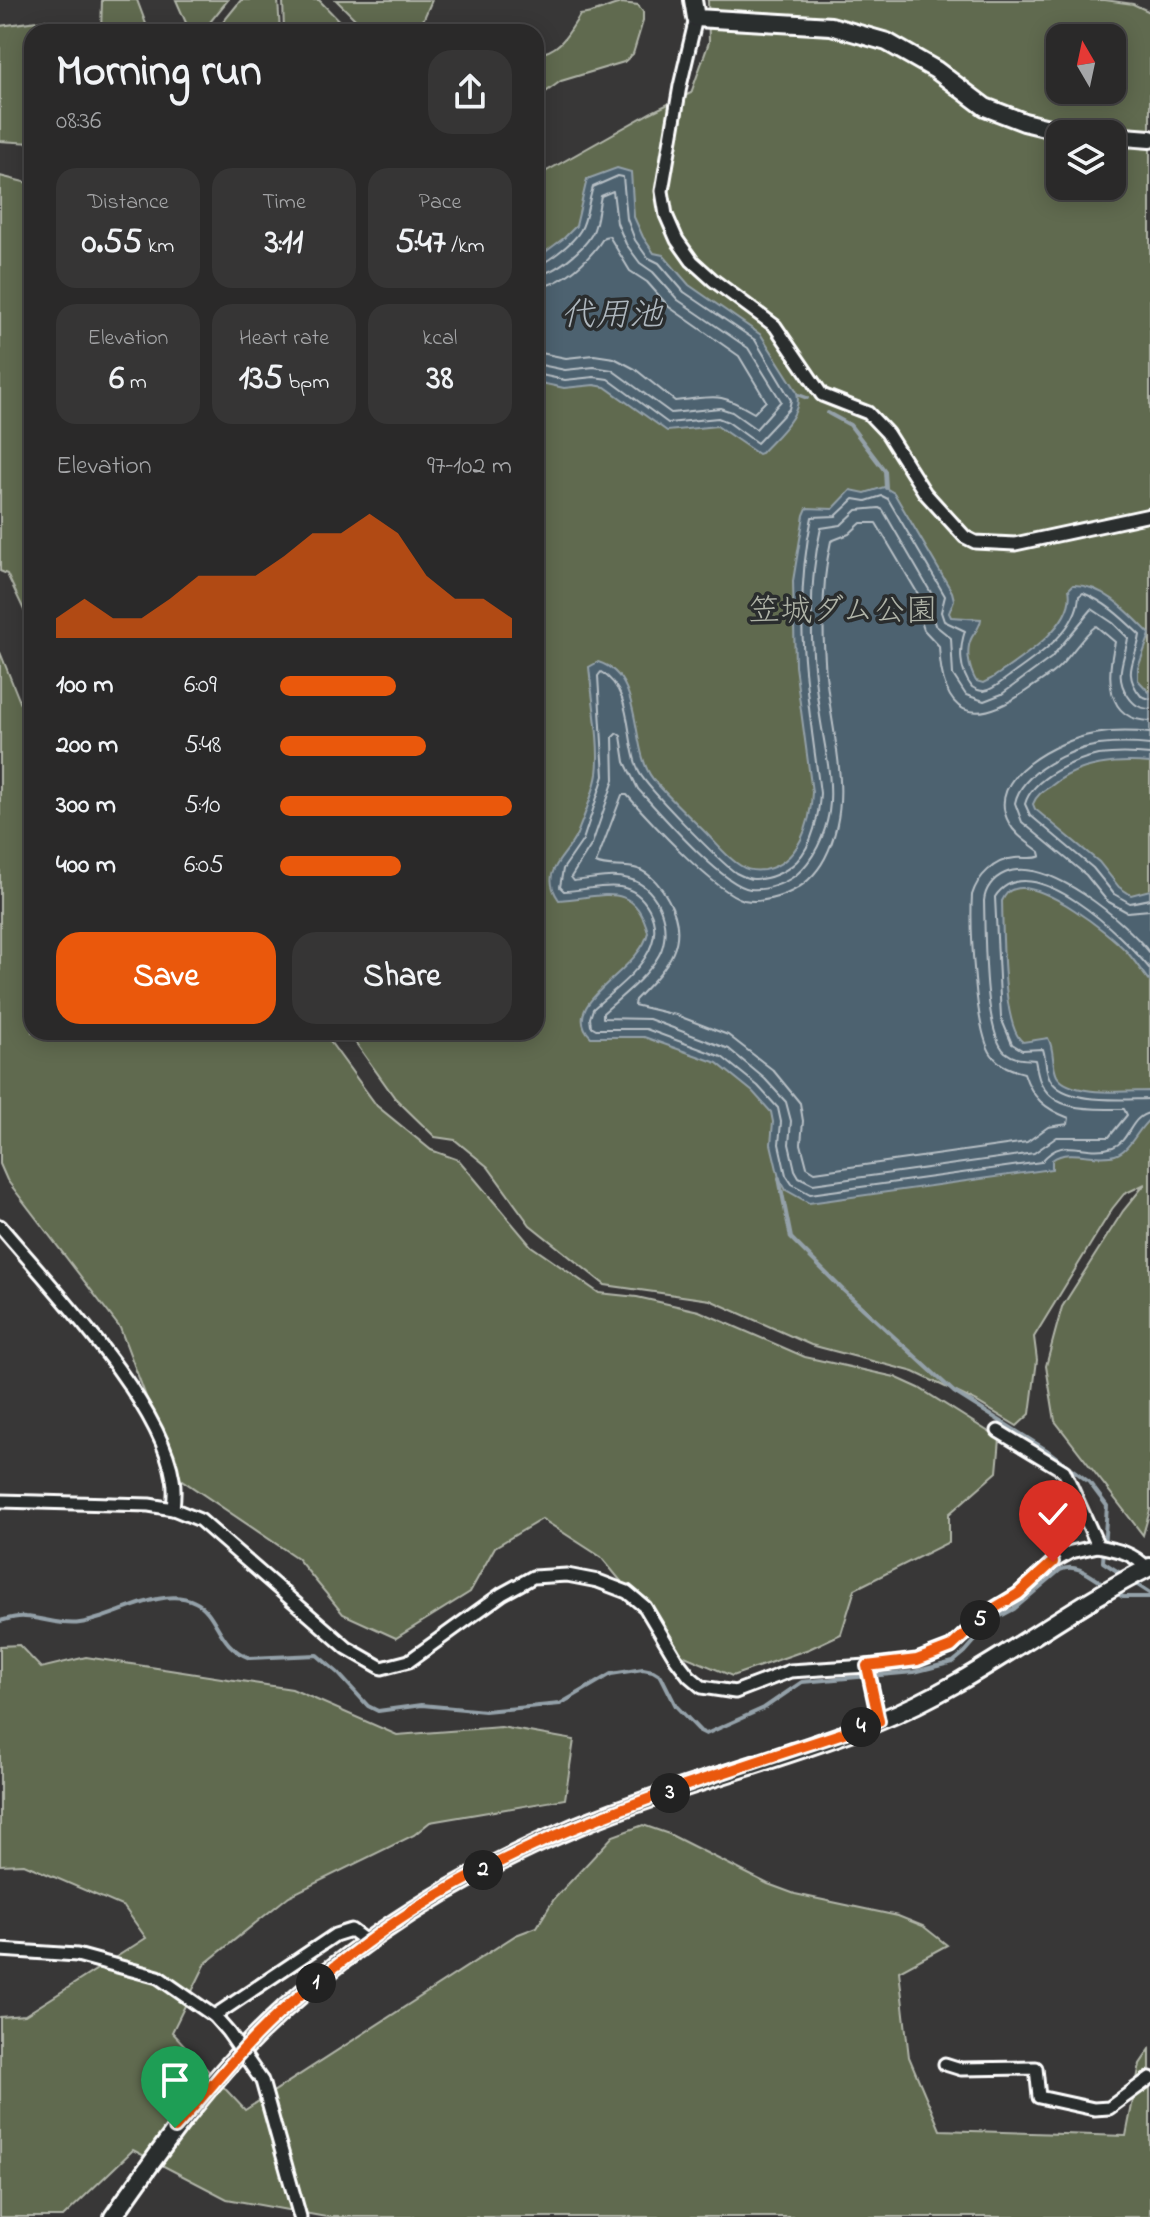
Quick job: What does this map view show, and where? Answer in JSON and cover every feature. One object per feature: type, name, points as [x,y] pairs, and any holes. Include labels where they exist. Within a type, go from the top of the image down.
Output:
[{"type":"main road","points":[[693,0],[696,18],[831,26],[887,42],[936,70],[985,107],[1046,127]]},
{"type":"main road","points":[[1126,137],[1150,139]]},
{"type":"main road","points":[[113,2217],[175,2128],[257,2036],[367,1942],[439,1895],[527,1848],[654,1798],[879,1721],[962,1679],[1149,1567]]},
{"type":"street","points":[[696,18],[680,86],[662,191],[666,215],[677,240],[692,261],[775,326],[822,395],[868,413],[887,433],[925,493],[965,537],[975,542],[1015,544],[1150,515]]},
{"type":"street","points":[[0,1226],[97,1341],[141,1404],[165,1451],[174,1480],[173,1509]]},
{"type":"street","points":[[998,1431],[1064,1471],[1098,1546]]},
{"type":"street","points":[[0,1501],[149,1505],[173,1509],[200,1520],[347,1648],[382,1668],[409,1661],[502,1594],[533,1577],[567,1575],[598,1581],[627,1592],[645,1607],[676,1659],[702,1687],[735,1692],[790,1671],[917,1660],[951,1647],[988,1612],[1018,1594],[1053,1562],[1071,1552],[1098,1546],[1124,1551],[1149,1567]]},
{"type":"street","points":[[867,1666],[879,1721]]},
{"type":"street","points":[[214,2016],[335,1935],[351,1930],[367,1942]]},
{"type":"street","points":[[0,1950],[77,1955],[158,1977],[214,2016],[262,2081],[300,2217]]},
{"type":"street","points":[[945,2064],[961,2069],[1036,2068],[1039,2097],[1094,2109],[1109,2108],[1150,2078]]},
{"type":"green space","points":[[102,0],[137,0],[146,24],[101,24]]},
{"type":"green space","points":[[176,0],[228,0],[208,24],[186,24]]},
{"type":"green space","points":[[241,0],[278,0],[280,24],[222,24]]},
{"type":"green space","points":[[283,0],[319,0],[342,24],[284,24]]},
{"type":"green space","points":[[336,0],[432,0],[422,24],[360,24]]},
{"type":"green space","name":"笠城ダム公園","points":[[708,0],[1105,0],[1133,4],[1150,12],[1150,1510],[1143,1535],[1055,1421],[1046,1366],[1062,1307],[1123,1211],[1145,1184],[1124,1194],[1112,1209],[1034,1337],[1037,1360],[1030,1414],[1017,1426],[977,1402],[914,1372],[811,1345],[710,1300],[605,1285],[530,1225],[488,1167],[455,1140],[435,1137],[395,1098],[354,1040],[544,1040],[544,173],[691,93],[709,42]]},
{"type":"green space","points":[[621,3],[638,5],[643,12],[643,21],[633,54],[624,62],[561,81],[544,93],[544,53],[557,46],[580,15]]},
{"type":"green space","points":[[45,20],[45,24],[24,24],[24,142],[0,141],[0,26]]},
{"type":"green space","points":[[0,176],[24,182],[24,610],[7,574],[0,571]]},
{"type":"green space","points":[[0,652],[24,712],[24,1040],[329,1040],[377,1106],[431,1150],[459,1160],[531,1246],[599,1293],[637,1297],[699,1311],[805,1357],[895,1377],[919,1388],[1000,1439],[997,1472],[949,1514],[949,1542],[855,1589],[841,1634],[809,1649],[732,1676],[682,1655],[601,1557],[542,1519],[495,1547],[470,1592],[396,1638],[343,1614],[297,1558],[176,1476],[120,1328],[7,1180],[0,1164]]},
{"type":"green space","points":[[19,1645],[41,1668],[86,1657],[292,1689],[397,1735],[501,1727],[574,1740],[565,1799],[430,1822],[414,1835],[289,1896],[206,1963],[172,2032],[245,2110],[516,1935],[537,1927],[554,1899],[613,1836],[643,1825],[669,1834],[768,1884],[795,1894],[898,1916],[923,1926],[947,1945],[899,1971],[909,2057],[940,2130],[1126,2136],[1140,2064],[1150,2049],[1150,2217],[326,2217],[227,2199],[133,2150],[63,2217],[0,2217],[0,2017],[25,2015],[146,1938],[124,1907],[24,1864],[0,1865],[0,1646]]},
{"type":"water","name":"代用池","points":[[617,168],[631,172],[634,217],[654,253],[663,255],[689,285],[761,335],[796,390],[798,399],[793,416],[761,453],[758,454],[717,426],[667,431],[605,387],[564,388],[544,384],[544,253],[576,226],[587,179]]},
{"type":"water","points":[[884,487],[894,493],[952,592],[951,617],[981,619],[968,653],[976,681],[983,683],[991,679],[1043,641],[1064,616],[1069,589],[1073,585],[1095,589],[1106,595],[1150,634],[1138,668],[1138,680],[1150,693],[1150,763],[1111,763],[1073,772],[1045,790],[1033,804],[1035,809],[1099,862],[1119,887],[1131,895],[1150,890],[1150,982],[1118,943],[1058,900],[1027,889],[1015,889],[1010,890],[1002,901],[1007,999],[1016,1033],[1023,1042],[1048,1038],[1057,1076],[1064,1083],[1086,1090],[1150,1091],[1150,1119],[1125,1149],[1115,1155],[1059,1156],[1052,1160],[1052,1169],[809,1203],[786,1190],[779,1178],[771,1144],[771,1112],[753,1092],[717,1063],[644,1037],[591,1037],[583,1024],[584,1012],[592,999],[631,960],[648,932],[642,915],[625,898],[602,895],[559,900],[551,881],[556,866],[577,834],[596,781],[598,749],[589,667],[598,662],[613,670],[623,682],[630,698],[641,750],[653,779],[726,855],[744,868],[761,870],[776,866],[794,850],[806,828],[812,792],[795,666],[793,581],[804,515],[807,508],[833,509],[851,490],[865,493]]},
{"type":"waterway","points":[[799,395],[807,398]]},
{"type":"waterway","points":[[828,413],[850,425],[885,471],[886,488]]},
{"type":"waterway","points":[[779,1178],[791,1238],[843,1290],[954,1392],[1048,1451],[1089,1482],[1107,1506],[1103,1562],[1123,1575]]},
{"type":"waterway","points":[[0,1621],[22,1617],[80,1623],[153,1600],[182,1598],[203,1607],[230,1646],[239,1653],[250,1658],[317,1655],[368,1706],[378,1711],[422,1705],[485,1711],[560,1704],[611,1674],[643,1669],[661,1676],[676,1706],[706,1734],[764,1708],[802,1682],[914,1672],[953,1662],[993,1620],[1014,1609],[1060,1570],[1078,1569],[1105,1585]]},
{"type":"waterway","points":[[1133,1582],[1150,1593]]},
{"type":"waterway","points":[[1115,1592],[1123,1597],[1150,1597]]},
{"type":"route","points":[[175,2128],[257,2036],[313,1985],[367,1942],[439,1895],[502,1859],[578,1826],[879,1721],[867,1666],[917,1660],[951,1647],[988,1612],[1018,1594],[1053,1562]]}]
